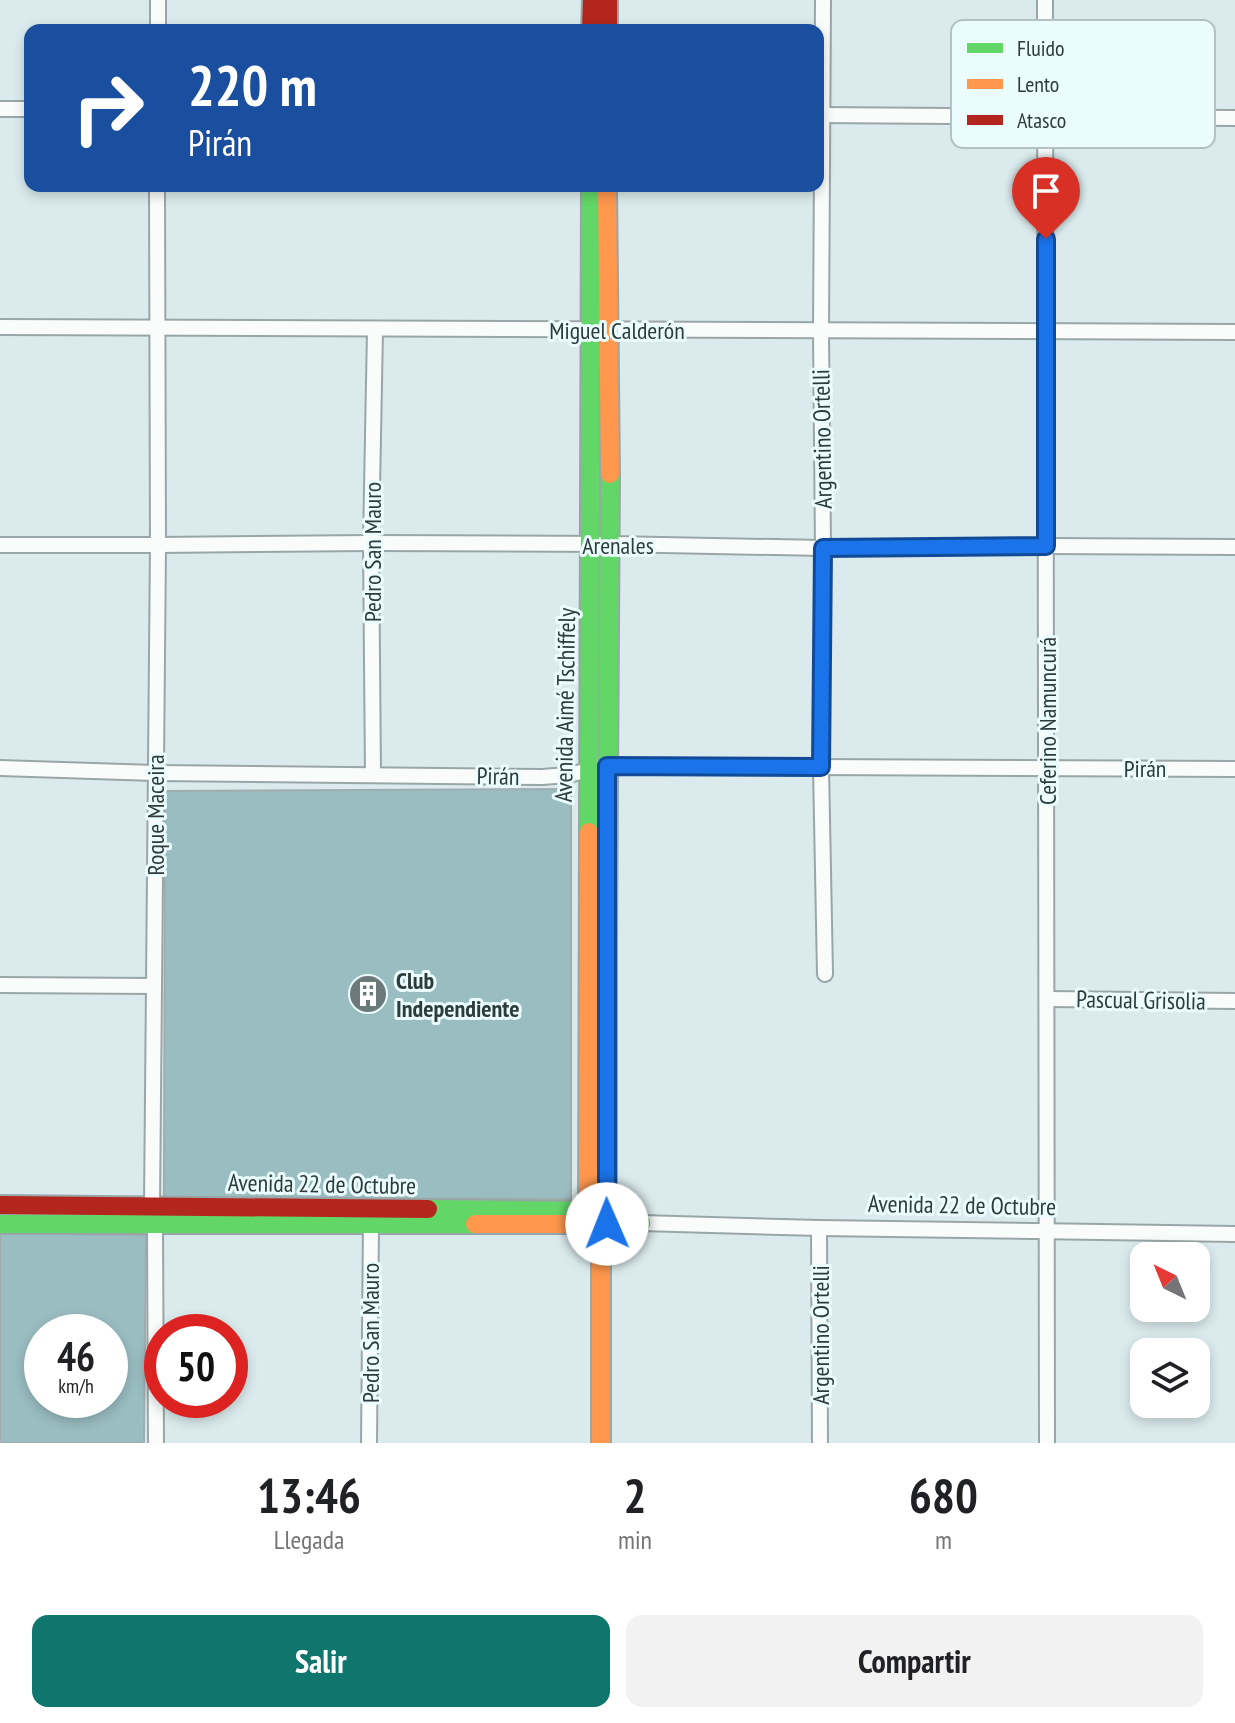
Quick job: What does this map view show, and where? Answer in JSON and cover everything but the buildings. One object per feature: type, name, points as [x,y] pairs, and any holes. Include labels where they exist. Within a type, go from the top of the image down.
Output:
[{"type":"main road","points":[[591,24],[592,0]]},
{"type":"main road","points":[[608,0],[608,24]]},
{"type":"main road","name":"Avenida Aimé Tschiffely","points":[[591,192],[611,544],[597,1218]]},
{"type":"main road","name":"Avenida Aimé Tschiffely","points":[[597,1218],[588,771],[591,545],[607,192]]},
{"type":"main road","name":"Avenida 22 de Octubre","points":[[0,1205],[153,1216],[371,1223],[597,1218]]},
{"type":"main road","name":"Avenida 22 de Octubre","points":[[0,1224],[153,1216],[597,1218],[641,1223]]},
{"type":"main road","points":[[597,1218],[601,1251],[601,1443]]},
{"type":"street","points":[[158,0],[158,24]]},
{"type":"street","name":"Argentino Ortelli","points":[[822,24],[823,0]]},
{"type":"street","name":"Ceferino Namuncurá","points":[[1045,0],[1045,20]]},
{"type":"street","points":[[0,109],[24,109]]},
{"type":"street","points":[[824,115],[951,116]]},
{"type":"street","points":[[1215,118],[1235,118]]},
{"type":"street","name":"Ceferino Namuncurá","points":[[1046,148],[1047,1443]]},
{"type":"street","name":"Roque Maceira","points":[[156,1443],[153,1216],[158,545],[157,192]]},
{"type":"street","name":"Argentino Ortelli","points":[[820,192],[821,767],[825,974]]},
{"type":"street","name":"Miguel Calderón","points":[[0,327],[1235,332]]},
{"type":"street","name":"Pedro San Mauro","points":[[373,774],[371,543],[375,330]]},
{"type":"street","name":"Arenales","points":[[0,545],[371,543],[823,548],[1235,547]]},
{"type":"street","name":"Pirán","points":[[0,768],[155,773],[542,777],[607,766],[1235,769]]},
{"type":"street","points":[[0,985],[154,986]]},
{"type":"street","name":"Pascual Grisolia","points":[[1047,999],[1235,1001]]},
{"type":"street","name":"Pedro San Mauro","points":[[369,1443],[371,1223]]},
{"type":"street","name":"Avenida 22 de Octubre","points":[[641,1223],[1235,1234]]},
{"type":"street","name":"Argentino Ortelli","points":[[819,1228],[820,1443]]},
{"type":"traffic: fast","points":[[589,832],[591,192]]},
{"type":"traffic: fast","points":[[607,938],[610,474]]},
{"type":"traffic: fast","points":[[428,1209],[606,1211],[641,1223]]},
{"type":"traffic: fast","points":[[0,1224],[475,1224]]},
{"type":"traffic: slow","points":[[607,192],[610,474]]},
{"type":"traffic: slow","points":[[589,832],[588,1225],[601,1251]]},
{"type":"traffic: slow","points":[[601,1443],[601,1251],[607,1224],[607,938]]},
{"type":"traffic: slow","points":[[475,1224],[600,1224]]},
{"type":"traffic: jam","points":[[591,24],[592,0]]},
{"type":"traffic: jam","points":[[608,0],[608,24]]},
{"type":"traffic: jam","points":[[0,1205],[428,1209]]},
{"type":"place","name":"Club Independiente","points":[[368,994]]},
{"type":"route","points":[[607,1224],[607,766],[821,767],[823,548],[1046,546],[1046,239]]}]
